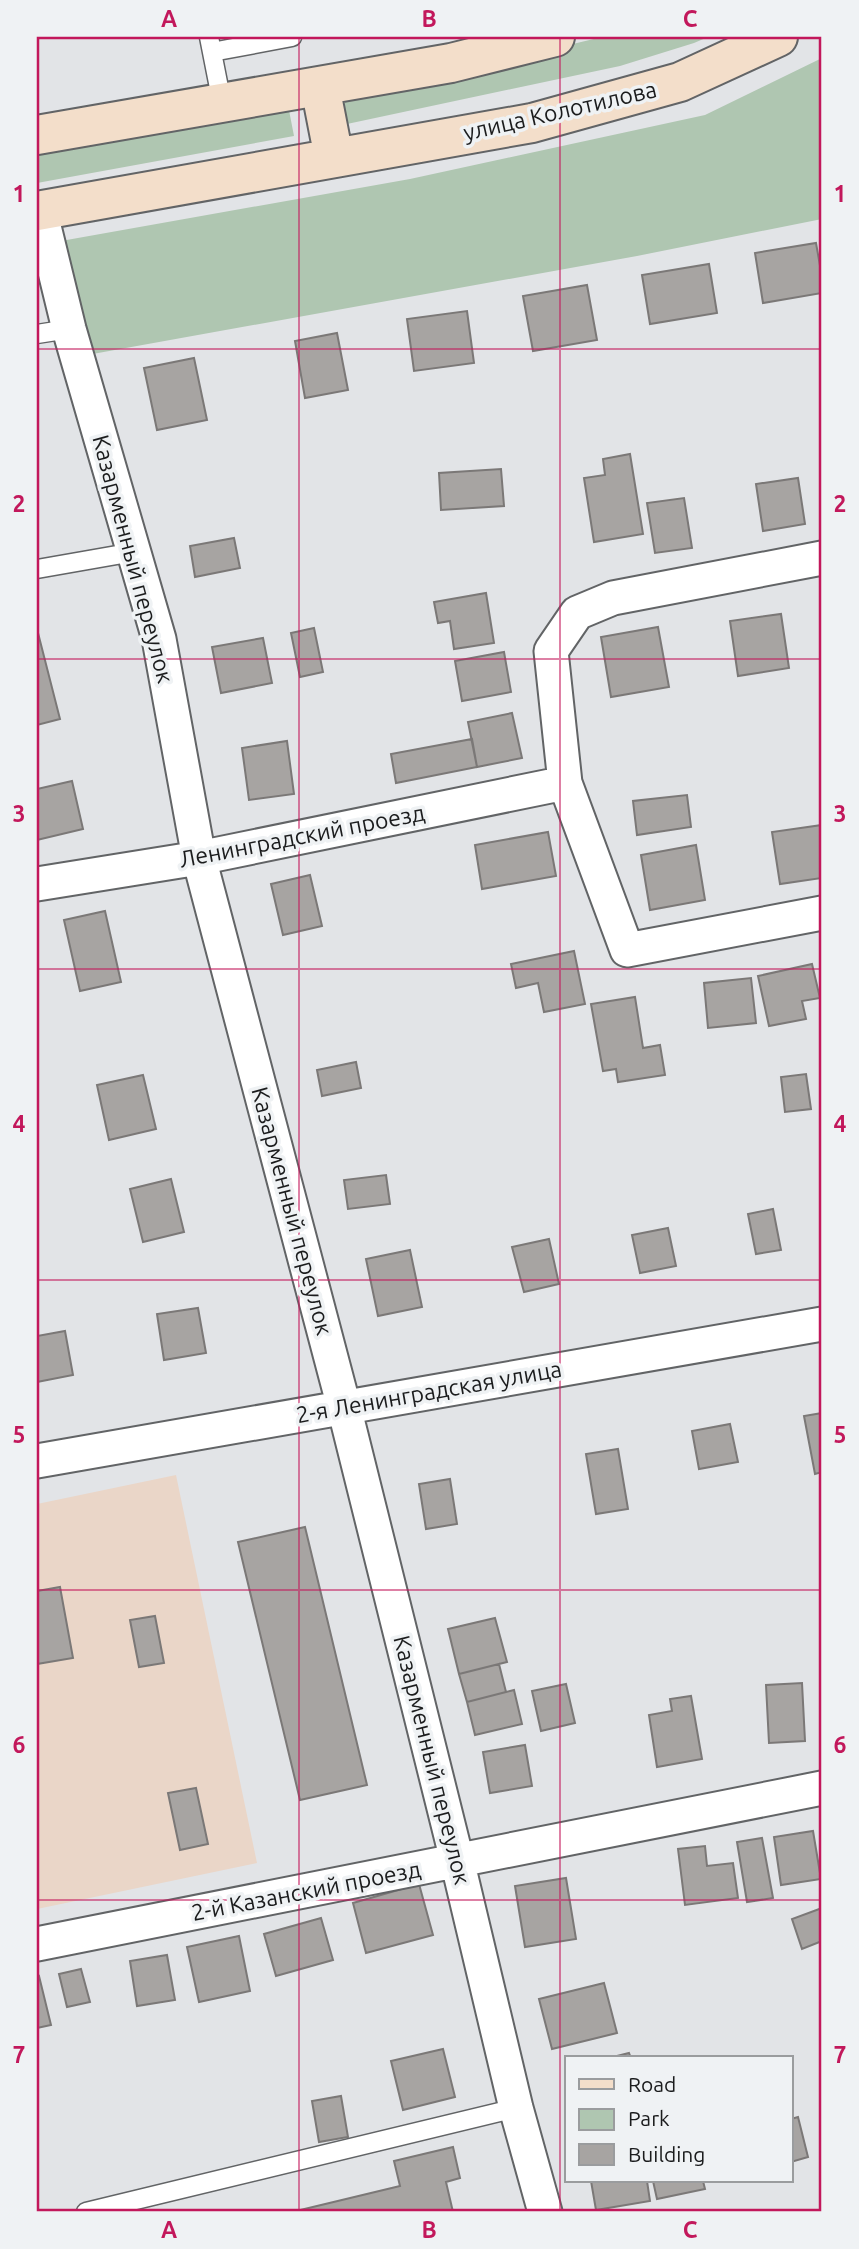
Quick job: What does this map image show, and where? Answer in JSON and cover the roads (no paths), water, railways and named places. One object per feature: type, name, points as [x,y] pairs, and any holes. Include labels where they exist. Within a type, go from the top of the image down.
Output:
[{"type":"main road","points":[[37,135],[451,63],[555,37]]},
{"type":"main road","name":"улица Колотилова","points":[[38,210],[531,123],[680,82],[778,37]]},
{"type":"main road","points":[[320,86],[334,158]]},
{"type":"street","name":"Казарменный переулок","points":[[38,210],[69,329],[159,639],[199,858],[344,1407],[516,2108],[545,2212]]},
{"type":"street","points":[[822,558],[613,598],[576,613],[551,650],[565,783],[627,950],[822,914]]},
{"type":"street","name":"Ленинградский проезд","points":[[37,884],[199,858],[565,783]]},
{"type":"street","name":"2-я Ленинградская улица","points":[[37,1461],[822,1324]]},
{"type":"street","name":"2-й Казанский проезд","points":[[37,1944],[822,1788]]},
{"type":"lane","points":[[222,103],[210,44],[292,37]]},
{"type":"lane","points":[[37,334],[69,329]]},
{"type":"lane","points":[[37,569],[134,552]]},
{"type":"lane","points":[[86,2212],[516,2108]]}]
